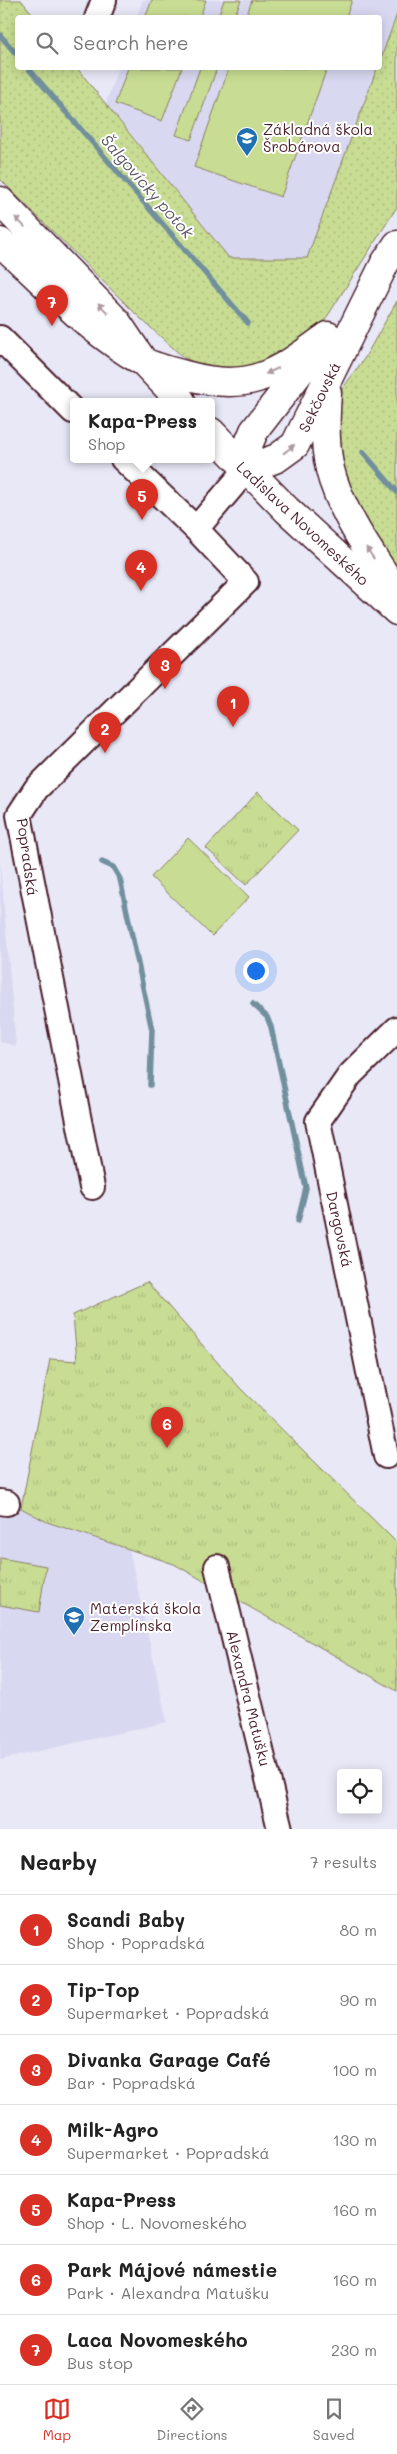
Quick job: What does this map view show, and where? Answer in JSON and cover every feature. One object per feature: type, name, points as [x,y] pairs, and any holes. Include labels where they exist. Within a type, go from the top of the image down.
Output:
[{"type":"street","points":[[99,15],[104,0]]},
{"type":"street","points":[[0,201],[116,321],[143,361],[178,398]]},
{"type":"street","points":[[0,242],[101,333],[143,361]]},
{"type":"street","name":"Sekčovská","points":[[391,254],[295,445],[277,458],[246,470],[247,448],[254,431],[391,254]]},
{"type":"street","name":"Sekčovská","points":[[143,361],[207,381],[237,382],[257,378],[279,368],[333,329]]},
{"type":"street","points":[[0,338],[70,408]]},
{"type":"street","points":[[328,381],[325,423],[333,480],[357,533],[397,593]]},
{"type":"street","name":"Ladislava Novomeského","points":[[215,436],[246,470],[397,611]]},
{"type":"street","points":[[127,463],[196,529],[246,470]]},
{"type":"street","name":"Popradská","points":[[92,1187],[19,815],[36,790],[246,582],[196,529]]},
{"type":"street","name":"Dargovská","points":[[386,1456],[318,1121],[350,1075],[397,1029]]},
{"type":"street","name":"Alexandra Matušku","points":[[217,1567],[280,1829]]},
{"type":"shaded area","points":[[143,0],[397,0],[397,14],[382,55],[382,15],[137,15]]},
{"type":"shaded area","name":"Základná škola Šrobárova","points":[[117,70],[376,70],[307,258],[228,258],[106,103]]},
{"type":"shaded area","points":[[0,862],[16,1046],[0,1042]]},
{"type":"shaded area","name":"Materská škola Zemplínska","points":[[0,1504],[21,1508],[47,1522],[129,1549],[167,1722],[0,1760]]},
{"type":"green space","points":[[0,0],[21,0],[33,15],[15,15],[15,70],[79,70],[229,258],[307,258],[376,70],[382,70],[382,55],[397,14],[397,207],[318,331],[259,369],[212,371],[183,357],[139,317],[0,179]]},
{"type":"green space","points":[[152,0],[206,0],[201,15],[146,15]]},
{"type":"green space","points":[[224,0],[241,0],[235,15],[219,15]]},
{"type":"green space","points":[[252,0],[352,0],[347,15],[247,15]]},
{"type":"green space","points":[[127,70],[181,70],[162,121],[115,104]]},
{"type":"green space","points":[[199,70],[216,70],[191,140],[176,135]]},
{"type":"green space","points":[[228,70],[326,70],[281,197],[194,167]]},
{"type":"green space","points":[[397,301],[397,582],[345,496],[327,410],[364,359]]},
{"type":"green space","points":[[258,792],[298,830],[246,885],[206,848]]},
{"type":"green space","points":[[188,838],[249,897],[212,936],[151,877]]},
{"type":"green space","points":[[147,1282],[240,1388],[397,1543],[397,1691],[174,1564],[47,1522],[21,1508],[50,1359],[77,1361],[73,1315]]},
{"type":"green space","points":[[0,1558],[46,1566],[39,1612],[0,1605]]},
{"type":"waterway","name":"Šalgovícky potok","points":[[0,35],[15,52]]},
{"type":"waterway","name":"Šalgovícky potok","points":[[30,70],[248,323]]},
{"type":"waterway","name":"Šalgovícky potok","points":[[363,452],[397,492]]},
{"type":"waterway","points":[[102,862],[113,867],[120,879],[152,1030],[150,1085]]},
{"type":"waterway","points":[[253,1004],[267,1017],[271,1027],[306,1188],[298,1221]]},
{"type":"place","name":"Základná škola Šrobárova","points":[[247,157]]},
{"type":"place","name":"Laca Novomeského","points":[[52,326]]},
{"type":"place","name":"Kapa-Press","points":[[142,520]]},
{"type":"place","name":"Milk-Agro","points":[[141,591]]},
{"type":"place","name":"Divanka Garage Café","points":[[165,689]]},
{"type":"place","name":"Scandi Baby","points":[[233,727]]},
{"type":"place","name":"Tip-Top","points":[[105,753]]},
{"type":"place","name":"Park Májové námestie","points":[[167,1448]]},
{"type":"place","name":"Materská škola Zemplínska","points":[[74,1636]]}]
